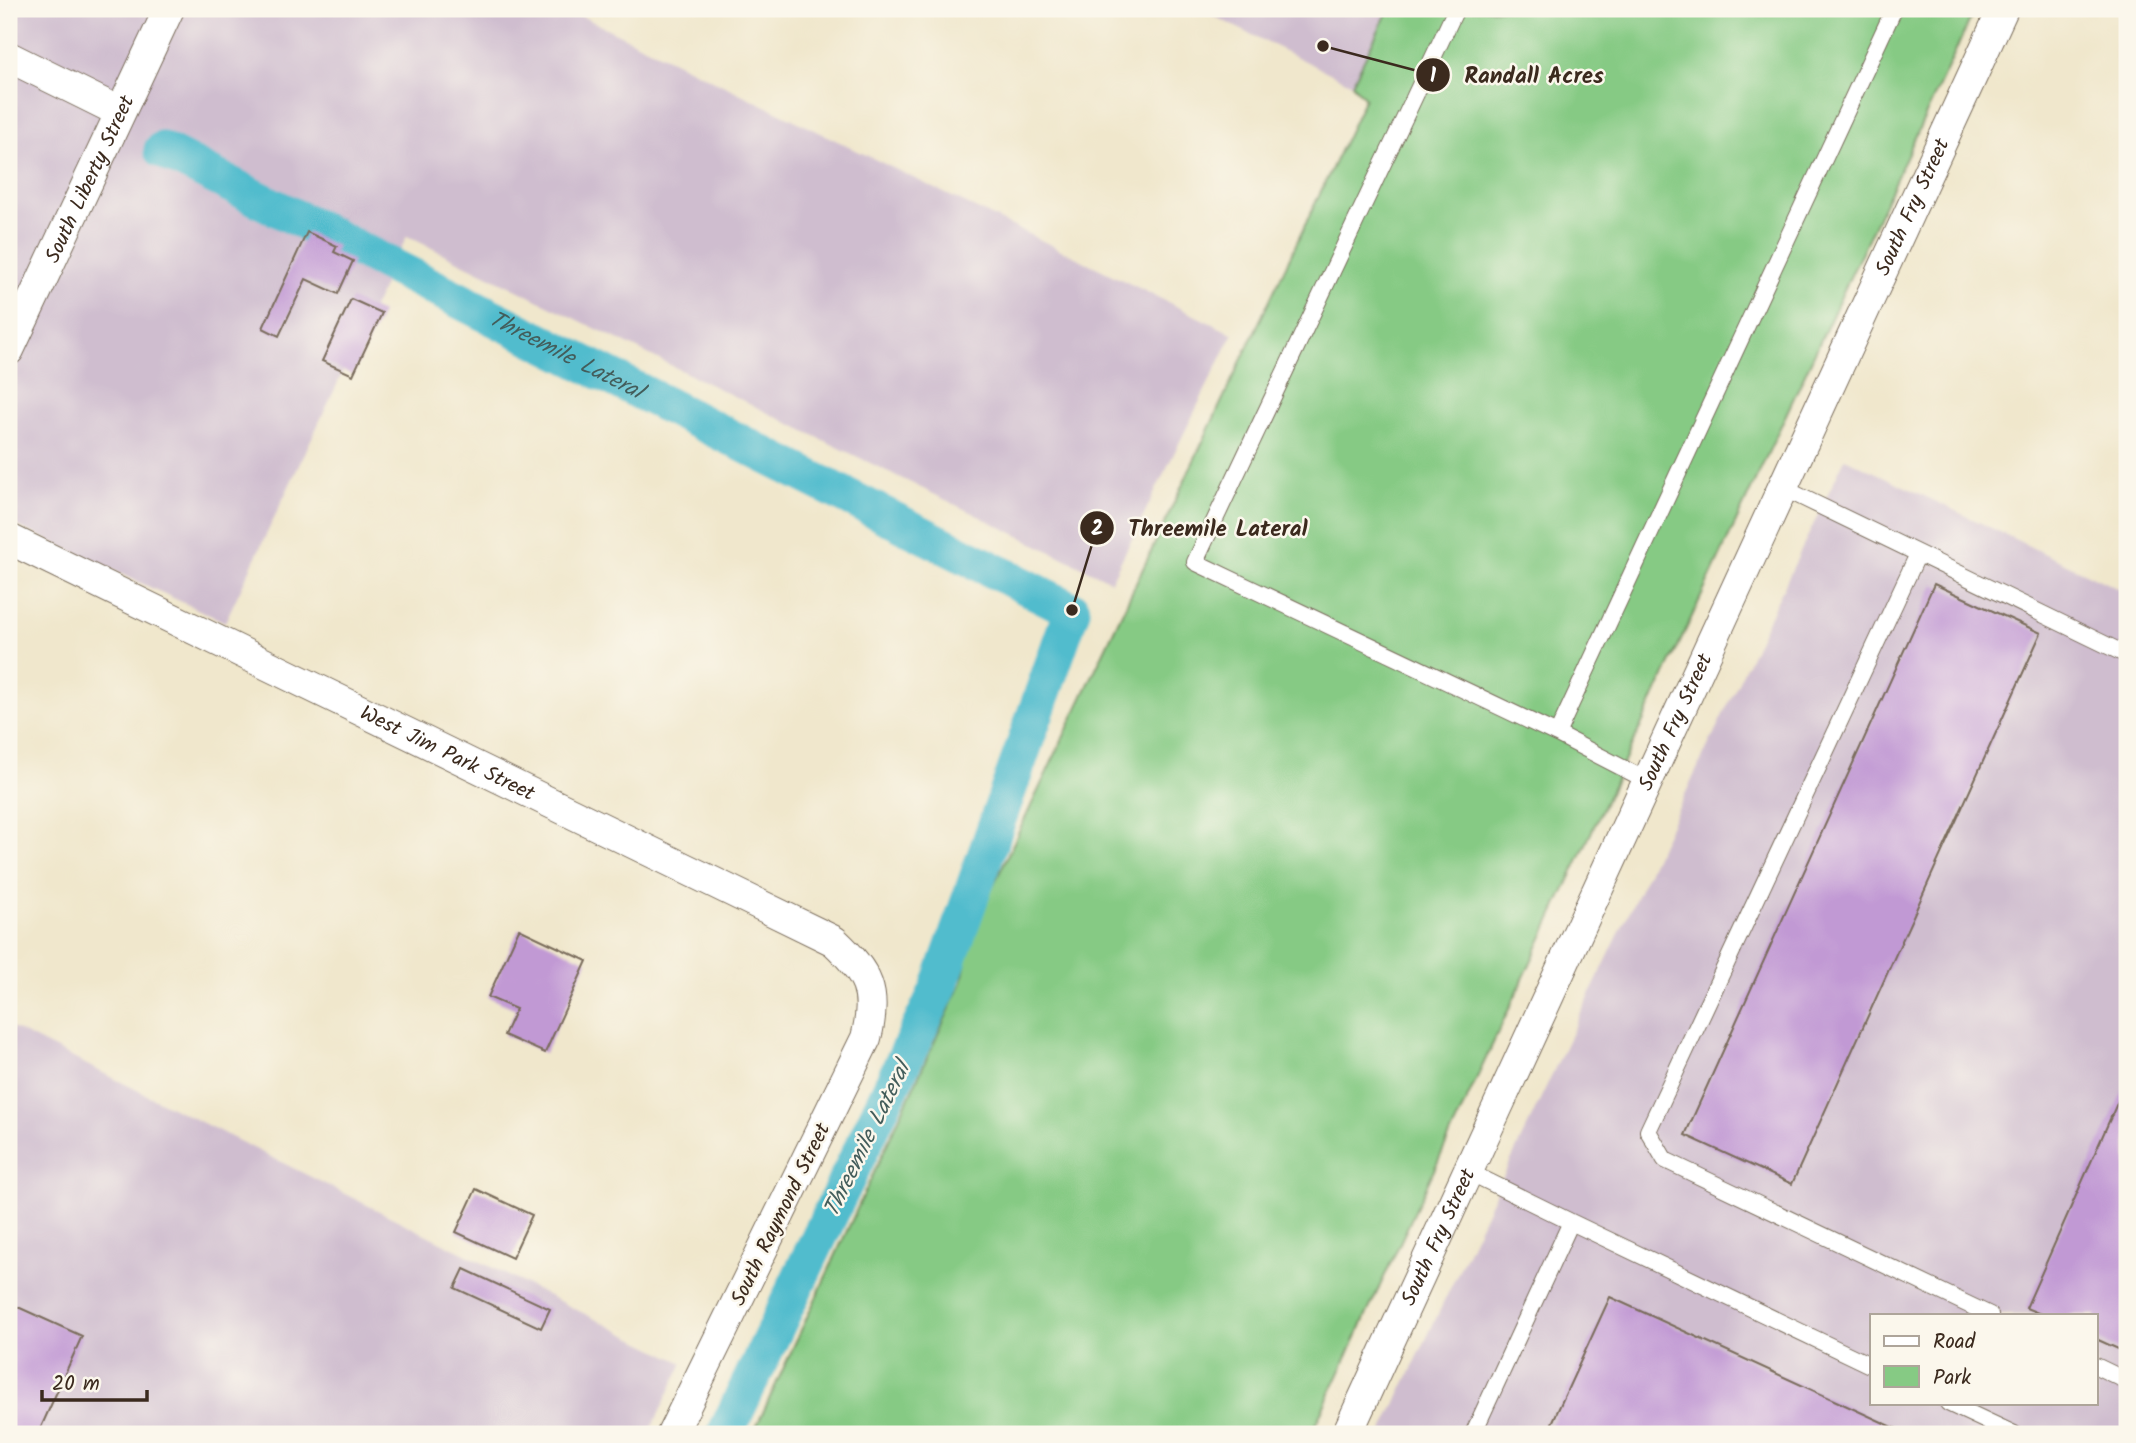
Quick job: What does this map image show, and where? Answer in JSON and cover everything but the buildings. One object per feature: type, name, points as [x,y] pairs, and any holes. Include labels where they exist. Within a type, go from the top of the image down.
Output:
[{"type":"street","name":"South Liberty Street","points":[[9,351],[169,9]]},
{"type":"street","name":"South Fry Street","points":[[1346,1434],[2003,9]]},
{"type":"street","points":[[9,57],[120,112]]},
{"type":"street","name":"West Jim Park Street","points":[[9,539],[834,941],[858,963],[869,989]]},
{"type":"street","name":"South Raymond Street","points":[[673,1434],[866,1038],[872,1016],[869,989]]},
{"type":"lane","points":[[1456,9],[1195,562],[1557,734],[1646,780]]},
{"type":"lane","points":[[1557,734],[1894,9]]},
{"type":"lane","points":[[1782,487],[2127,655]]},
{"type":"lane","points":[[1918,554],[1648,1131],[1665,1160],[1988,1314]]},
{"type":"lane","points":[[1467,1171],[1870,1365]]},
{"type":"lane","points":[[1473,1434],[1571,1222]]},
{"type":"lane","points":[[2098,1367],[2127,1381]]},
{"type":"lane","points":[[1950,1404],[2014,1434]]},
{"type":"shaded area","points":[[9,9],[567,9],[1233,334],[1111,581],[407,236],[225,622],[9,522]]},
{"type":"shaded area","points":[[1199,9],[1389,9],[1352,84]]},
{"type":"shaded area","points":[[1845,458],[2127,593],[2127,1434],[1381,1434]]},
{"type":"shaded area","points":[[9,1026],[683,1363],[649,1434],[9,1434]]},
{"type":"green space","points":[[1389,9],[1975,9],[1311,1434],[753,1434],[962,982],[971,933],[1365,98],[1352,84]]},
{"type":"waterway","name":"Threemile Lateral","points":[[162,150],[1072,610],[938,989],[725,1434]]},
{"type":"place","name":"Randall Acres","points":[[1323,46]]},
{"type":"place","name":"Threemile Lateral","points":[[1072,610]]}]
